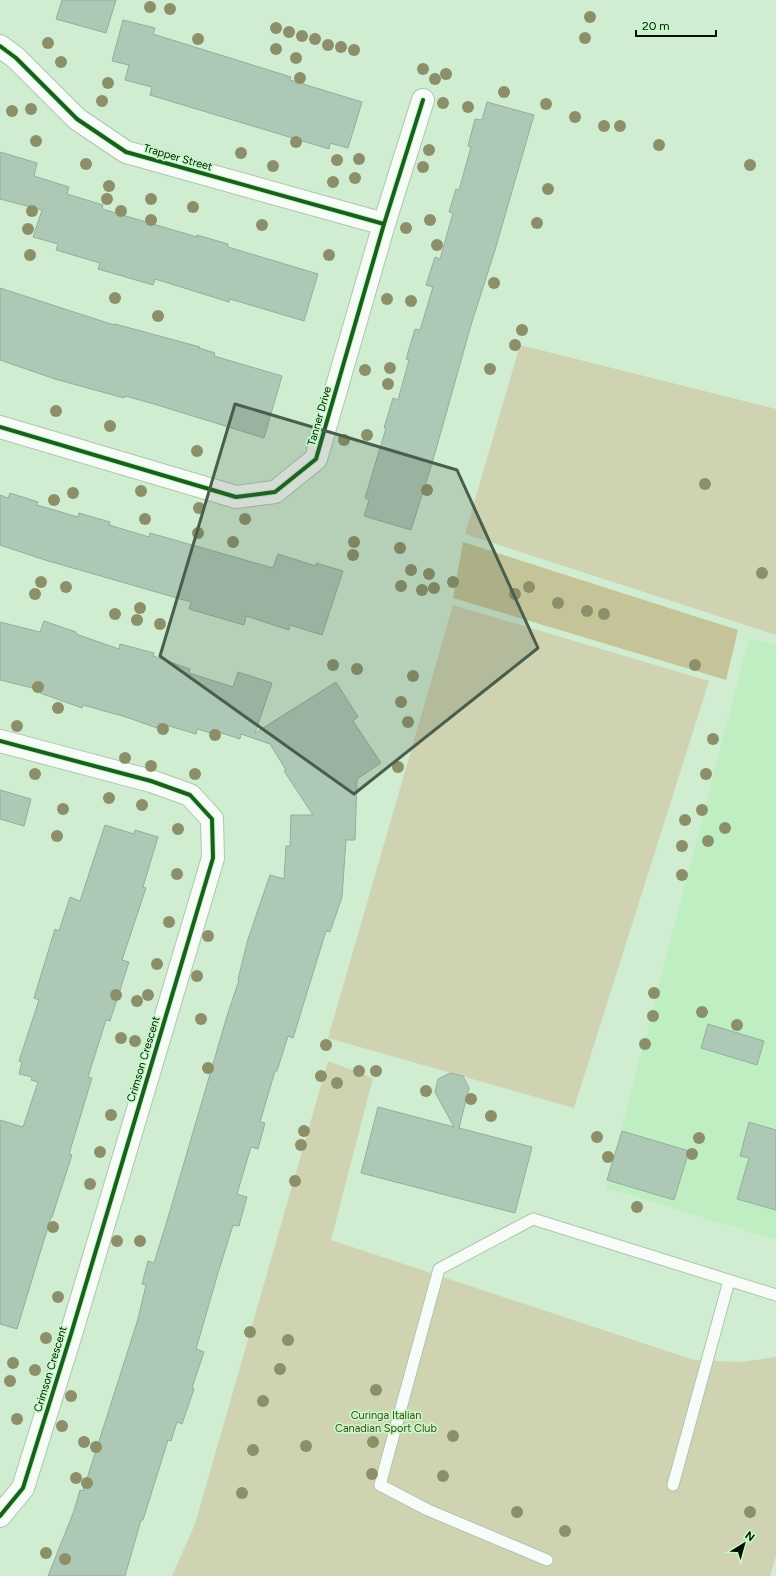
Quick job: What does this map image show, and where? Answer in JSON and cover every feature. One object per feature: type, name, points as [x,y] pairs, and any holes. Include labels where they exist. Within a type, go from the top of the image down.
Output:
[{"type":"street","name":"Trapper Street","points":[[0,46],[16,58],[76,119],[126,152],[384,224]]},
{"type":"street","name":"Tanner Drive","points":[[0,427],[236,497],[275,492],[316,459],[384,224],[422,100]]},
{"type":"street","name":"Crimson Crescent","points":[[0,741],[151,781],[190,796],[212,819],[213,858],[71,1334],[23,1488],[0,1516]]},
{"type":"lane","points":[[547,1560],[428,1510],[380,1485],[439,1270],[533,1219],[776,1295]]},
{"type":"lane","points":[[673,1485],[729,1281]]},
{"type":"highlighted area","points":[[235,404],[457,470],[538,648],[354,794],[160,656]]},
{"type":"shaded area","points":[[463,542],[738,630],[726,680],[453,598]]},
{"type":"shaded area","points":[[749,638],[776,646],[776,1240],[606,1188]]},
{"type":"green space","points":[[520,345],[776,409],[776,635],[465,534]]},
{"type":"green space","points":[[453,605],[709,681],[574,1108],[328,1038]]},
{"type":"green space","name":"Curinga Italian Canadian Sport Club","points":[[328,1061],[373,1078],[331,1240],[694,1360],[740,1362],[776,1357],[776,1556],[770,1576],[172,1576],[195,1524]]},
{"type":"building","points":[[62,0],[116,0],[106,33],[56,19]]},
{"type":"building","points":[[123,20],[155,28],[153,34],[291,77],[290,80],[362,102],[348,148],[330,143],[329,149],[150,95],[152,87],[125,80],[129,65],[112,61]]},
{"type":"building","points":[[487,102],[534,115],[495,250],[471,325],[433,460],[411,530],[364,516],[369,500],[365,498],[386,428],[384,428],[393,398],[398,400],[409,360],[406,359],[415,329],[420,330],[433,287],[426,285],[435,257],[440,259],[453,213],[449,212],[456,189],[459,190],[471,147],[468,146],[475,119],[482,120]]},
{"type":"building","points":[[0,152],[37,163],[34,176],[69,187],[67,194],[103,205],[102,209],[197,237],[197,235],[228,244],[228,247],[318,274],[304,321],[230,299],[229,302],[155,279],[153,285],[98,269],[100,263],[56,250],[58,244],[33,237],[42,210],[0,199]]},
{"type":"building","points":[[0,288],[114,325],[115,324],[200,347],[199,348],[215,353],[214,356],[282,376],[264,438],[154,404],[125,396],[124,398],[55,379],[0,360]]},
{"type":"building","points":[[10,493],[38,502],[37,505],[78,517],[79,513],[110,522],[109,525],[149,537],[150,533],[273,568],[278,554],[316,566],[316,563],[343,571],[322,635],[290,625],[289,630],[246,616],[244,625],[189,609],[191,602],[45,560],[0,545],[0,495],[8,498]]},
{"type":"building","points":[[44,621],[119,649],[120,644],[154,653],[153,656],[190,669],[189,673],[233,687],[238,672],[272,683],[255,733],[336,682],[358,717],[353,721],[381,763],[357,779],[355,840],[346,840],[342,897],[330,932],[326,931],[293,1038],[288,1036],[277,1071],[275,1071],[260,1122],[265,1123],[258,1149],[251,1147],[237,1194],[247,1197],[239,1226],[233,1225],[196,1349],[204,1352],[192,1388],[194,1389],[182,1424],[177,1422],[171,1441],[168,1440],[143,1520],[141,1520],[125,1576],[48,1576],[74,1511],[80,1490],[83,1491],[138,1319],[146,1285],[142,1284],[148,1261],[154,1263],[239,980],[248,939],[270,875],[284,879],[286,846],[290,846],[291,815],[313,815],[284,771],[286,770],[270,744],[241,734],[240,739],[212,730],[211,733],[197,729],[196,734],[159,723],[157,728],[126,717],[83,705],[82,708],[40,693],[41,690],[0,680],[0,622],[40,632]]},
{"type":"building","points":[[0,790],[31,799],[24,826],[0,819]]},
{"type":"building","points":[[105,825],[134,834],[135,830],[158,837],[143,887],[146,888],[122,960],[129,962],[110,1021],[106,1020],[88,1077],[92,1078],[69,1154],[72,1155],[51,1217],[17,1329],[0,1324],[0,1120],[23,1127],[38,1082],[31,1080],[32,1077],[19,1074],[22,1062],[19,1061],[39,1000],[34,998],[55,929],[59,931],[70,897],[80,901]]},
{"type":"building","points":[[708,1024],[764,1041],[757,1065],[701,1048]]},
{"type":"building","points":[[450,1073],[463,1076],[469,1088],[459,1128],[532,1147],[515,1213],[361,1173],[378,1107],[454,1127],[435,1092],[438,1079]]},
{"type":"building","points":[[749,1122],[776,1130],[776,1210],[737,1199],[749,1158],[740,1156]]},
{"type":"building","points":[[622,1131],[689,1151],[674,1200],[607,1180]]},
{"type":"cycle path","points":[[0,46],[16,58],[77,119],[126,152],[384,224]]},
{"type":"cycle path","points":[[0,427],[236,497],[275,492],[316,459],[384,224],[423,100]]},
{"type":"cycle path","points":[[0,741],[151,781],[190,795],[212,819],[213,858],[71,1334],[23,1488],[0,1516]]}]
